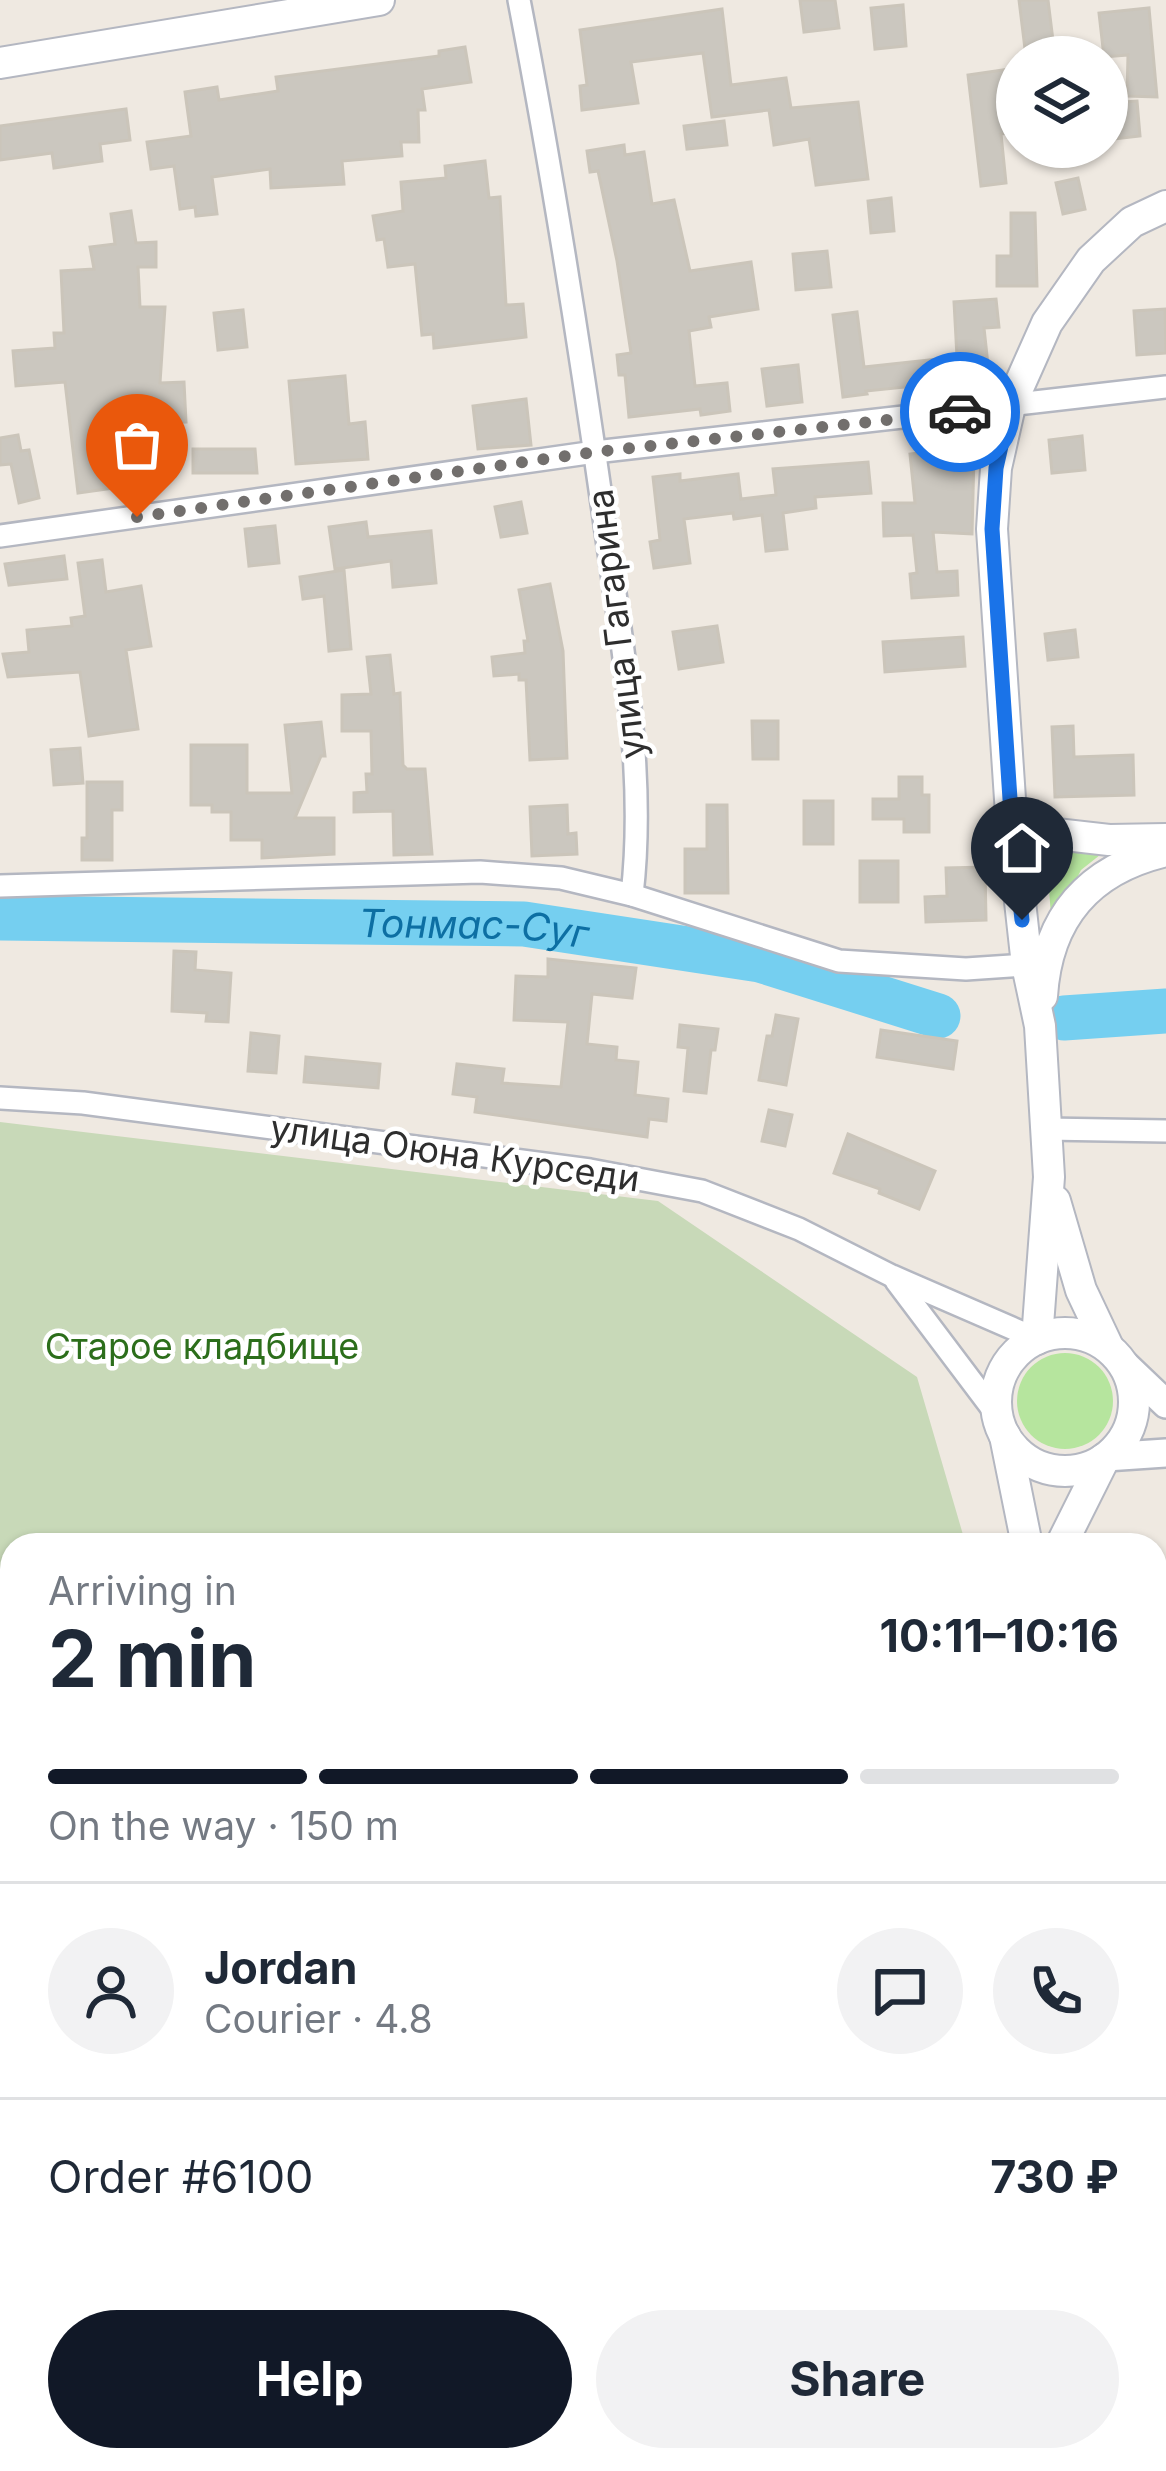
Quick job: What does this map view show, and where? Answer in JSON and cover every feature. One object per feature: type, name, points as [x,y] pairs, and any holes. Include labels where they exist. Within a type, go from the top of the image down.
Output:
[{"type":"main road","points":[[0,63],[379,0]]},
{"type":"main road","points":[[1037,1339],[1049,1178],[1040,1026],[1027,964],[1012,829],[992,529],[996,468],[1010,406],[1047,323],[1091,260],[1132,222],[1166,206]]},
{"type":"main road","points":[[1012,829],[1109,840],[1166,839]]},
{"type":"main road","points":[[1040,1026],[1046,960],[1063,917],[1112,871],[1166,851]]},
{"type":"main road","points":[[1001,1426],[1020,1454],[1040,1466],[1063,1471],[1086,1468],[1105,1458],[1131,1423],[1135,1402],[1131,1381],[1081,1290],[1049,1178]]},
{"type":"main road","points":[[1024,1533],[1001,1426],[1001,1376],[1011,1359],[1037,1339],[1073,1333],[1115,1355]]},
{"type":"main road","points":[[1067,1533],[1105,1458]]},
{"type":"street","name":"улица Гагарина","points":[[519,0],[595,452],[630,715],[637,853],[632,895]]},
{"type":"street","points":[[0,536],[595,452],[1166,387]]},
{"type":"street","points":[[0,886],[480,872],[561,878],[632,895],[839,961],[966,969],[1027,964]]},
{"type":"street","name":"улица Оюна Курседи","points":[[0,1098],[83,1103],[672,1184],[733,1201],[1037,1339]]},
{"type":"street","points":[[1046,1129],[1166,1131]]},
{"type":"street","name":"улица Оюна Курседи","points":[[892,1276],[1001,1426]]},
{"type":"street","points":[[1115,1355],[1166,1404]]},
{"type":"street","points":[[1105,1458],[1166,1453]]},
{"type":"green space","points":[[1124,836],[1081,870],[1052,928],[1045,838]]},
{"type":"green space","name":"Старое кладбище","points":[[0,1122],[658,1201],[917,1377],[962,1533],[0,1533]]},
{"type":"green space","points":[[1056,1353],[1074,1353],[1105,1374],[1113,1401],[1110,1420],[1092,1441],[1074,1449],[1056,1449],[1025,1428],[1017,1410],[1017,1392],[1038,1361]]},
{"type":"building","points":[[800,0],[835,0],[839,28],[804,32]]},
{"type":"building","points":[[1019,0],[1048,0],[1052,36],[1023,36]]},
{"type":"building","points":[[903,5],[906,46],[875,49],[871,8]]},
{"type":"building","points":[[1149,8],[1157,97],[1128,96],[1128,36],[1102,36],[1099,13]]},
{"type":"building","points":[[722,9],[731,85],[786,78],[791,108],[858,102],[868,179],[816,185],[809,139],[774,145],[769,110],[712,117],[703,53],[631,62],[638,103],[582,110],[580,86],[587,85],[580,30]]},
{"type":"building","points":[[465,47],[471,82],[422,89],[425,110],[418,110],[419,142],[401,142],[402,156],[342,161],[344,184],[271,188],[270,169],[212,177],[217,214],[196,216],[195,207],[180,209],[174,166],[151,169],[147,142],[191,136],[185,92],[217,87],[219,100],[278,91],[276,77],[439,56],[439,51]]},
{"type":"building","points":[[996,71],[996,168],[1004,168],[1006,183],[981,186],[968,75]]},
{"type":"building","points":[[1137,101],[1140,136],[1128,137],[1128,102]]},
{"type":"building","points":[[126,109],[130,140],[100,144],[102,161],[54,168],[52,153],[0,160],[0,126]]},
{"type":"building","points":[[724,121],[727,145],[687,149],[684,126]]},
{"type":"building","points":[[624,145],[625,155],[644,152],[652,204],[674,200],[690,271],[751,262],[758,309],[709,317],[711,327],[689,331],[695,386],[727,383],[730,411],[701,415],[700,409],[629,417],[625,375],[619,375],[617,355],[631,353],[617,261],[598,171],[590,172],[587,151]]},
{"type":"building","points":[[485,161],[489,198],[500,197],[506,305],[523,304],[526,337],[434,348],[433,334],[422,335],[415,264],[388,267],[384,239],[377,240],[373,216],[403,211],[401,182],[446,178],[445,166]]},
{"type":"building","points":[[1078,178],[1085,209],[1063,214],[1056,183]]},
{"type":"building","points":[[891,198],[894,231],[871,233],[868,201]]},
{"type":"building","points":[[131,211],[136,243],[156,242],[156,267],[138,267],[140,307],[165,307],[160,383],[184,382],[186,422],[150,423],[157,482],[78,493],[65,382],[16,386],[13,351],[55,348],[54,333],[64,333],[61,271],[94,269],[90,247],[115,244],[111,214]]},
{"type":"building","points":[[1011,213],[1035,213],[1037,286],[997,286],[997,256],[1011,256]]},
{"type":"building","points":[[827,251],[831,287],[796,290],[793,254]]},
{"type":"building","points":[[996,299],[999,327],[984,328],[989,374],[924,379],[925,385],[843,397],[833,315],[857,312],[864,367],[957,357],[954,302]]},
{"type":"building","points":[[1165,309],[1166,353],[1137,355],[1134,311]]},
{"type":"building","points":[[243,310],[247,347],[218,350],[214,313]]},
{"type":"building","points":[[798,365],[802,402],[767,406],[762,369]]},
{"type":"building","points":[[345,376],[349,424],[365,422],[368,459],[296,464],[289,381]]},
{"type":"building","points":[[526,399],[531,445],[478,449],[473,406]]},
{"type":"building","points":[[18,435],[21,451],[29,450],[39,498],[19,503],[11,464],[0,465],[0,438]]},
{"type":"building","points":[[1082,436],[1085,470],[1052,473],[1049,440]]},
{"type":"building","points":[[193,449],[255,449],[257,473],[193,473]]},
{"type":"building","points":[[944,450],[945,454],[974,455],[972,534],[933,532],[937,572],[957,571],[958,595],[912,598],[910,574],[917,573],[913,535],[884,536],[883,503],[915,503],[910,454]]},
{"type":"building","points":[[868,462],[871,493],[815,497],[816,508],[783,513],[787,549],[766,551],[762,515],[684,519],[690,563],[654,568],[650,542],[660,540],[653,477],[680,474],[680,481],[738,474],[741,499],[776,495],[773,469]]},
{"type":"building","points":[[521,502],[527,533],[501,537],[495,507]]},
{"type":"building","points":[[366,522],[368,537],[431,531],[436,583],[393,587],[391,561],[335,569],[329,527]]},
{"type":"building","points":[[275,526],[279,563],[249,566],[245,529]]},
{"type":"building","points":[[64,556],[67,579],[9,585],[5,564]]},
{"type":"building","points":[[102,560],[106,592],[141,586],[151,646],[126,650],[138,729],[89,736],[80,672],[8,677],[3,654],[29,652],[27,630],[72,626],[71,618],[85,616],[78,563]]},
{"type":"building","points":[[344,570],[351,649],[329,651],[324,596],[303,599],[300,577]]},
{"type":"building","points":[[550,584],[563,651],[567,758],[530,760],[526,680],[519,680],[519,674],[494,676],[492,657],[525,653],[524,641],[528,641],[519,590]]},
{"type":"building","points":[[717,626],[723,662],[679,669],[673,632]]},
{"type":"building","points":[[1075,630],[1078,657],[1048,660],[1045,634]]},
{"type":"building","points":[[963,637],[965,666],[885,672],[883,642]]},
{"type":"building","points":[[390,655],[394,694],[400,693],[403,765],[425,769],[432,854],[394,855],[393,811],[354,812],[354,793],[367,792],[366,774],[372,774],[371,731],[342,731],[342,695],[371,694],[367,657]]},
{"type":"building","points":[[752,721],[778,721],[778,759],[753,759]]},
{"type":"building","points":[[321,722],[325,756],[321,756],[295,818],[334,818],[334,854],[262,858],[262,840],[231,840],[231,812],[212,812],[212,805],[191,805],[191,745],[247,745],[247,793],[292,793],[285,725]]},
{"type":"building","points":[[1073,726],[1074,757],[1133,755],[1134,795],[1055,797],[1052,727]]},
{"type":"building","points":[[80,748],[83,783],[54,785],[51,750]]},
{"type":"building","points":[[899,777],[922,777],[922,795],[929,795],[929,832],[904,832],[904,819],[873,819],[873,799],[899,799]]},
{"type":"building","points":[[87,782],[122,782],[122,810],[112,810],[112,860],[82,860]]},
{"type":"building","points":[[804,801],[833,801],[833,844],[804,844]]},
{"type":"building","points":[[567,805],[568,834],[576,833],[577,854],[532,856],[530,807]]},
{"type":"building","points":[[707,805],[727,805],[728,893],[685,893],[685,849],[707,849]]},
{"type":"building","points":[[860,861],[898,861],[898,902],[860,902]]},
{"type":"building","points":[[985,867],[986,920],[926,922],[925,897],[947,896],[946,868]]},
{"type":"building","points":[[174,951],[196,952],[195,970],[231,973],[228,1022],[206,1021],[207,1013],[172,1011]]},
{"type":"building","points":[[548,959],[636,968],[632,998],[592,994],[587,1044],[617,1047],[616,1060],[638,1062],[635,1095],[668,1099],[666,1121],[649,1119],[647,1137],[475,1112],[477,1097],[453,1094],[457,1064],[504,1069],[502,1083],[561,1087],[568,1022],[514,1020],[516,976],[548,977]]},
{"type":"building","points":[[776,1015],[798,1019],[786,1085],[759,1080]]},
{"type":"building","points":[[680,1025],[718,1029],[706,1093],[684,1091],[688,1048],[678,1047]]},
{"type":"building","points":[[881,1030],[957,1041],[953,1069],[877,1057]]},
{"type":"building","points":[[251,1033],[279,1036],[276,1073],[248,1071]]},
{"type":"building","points":[[306,1057],[380,1064],[378,1088],[304,1082]]},
{"type":"building","points":[[769,1110],[792,1115],[785,1146],[762,1141]]},
{"type":"building","points":[[848,1134],[935,1171],[919,1209],[834,1173]]},
{"type":"waterway","name":"Тонмас-Суг","points":[[0,918],[524,924],[760,960],[938,1016]]},
{"type":"waterway","name":"Тонмас-Суг","points":[[1064,1018],[1166,1011]]},
{"type":"way so far","points":[[137,517],[595,452],[960,412]]},
{"type":"route","points":[[960,412],[1010,406],[996,468],[992,529],[1022,920]]}]
